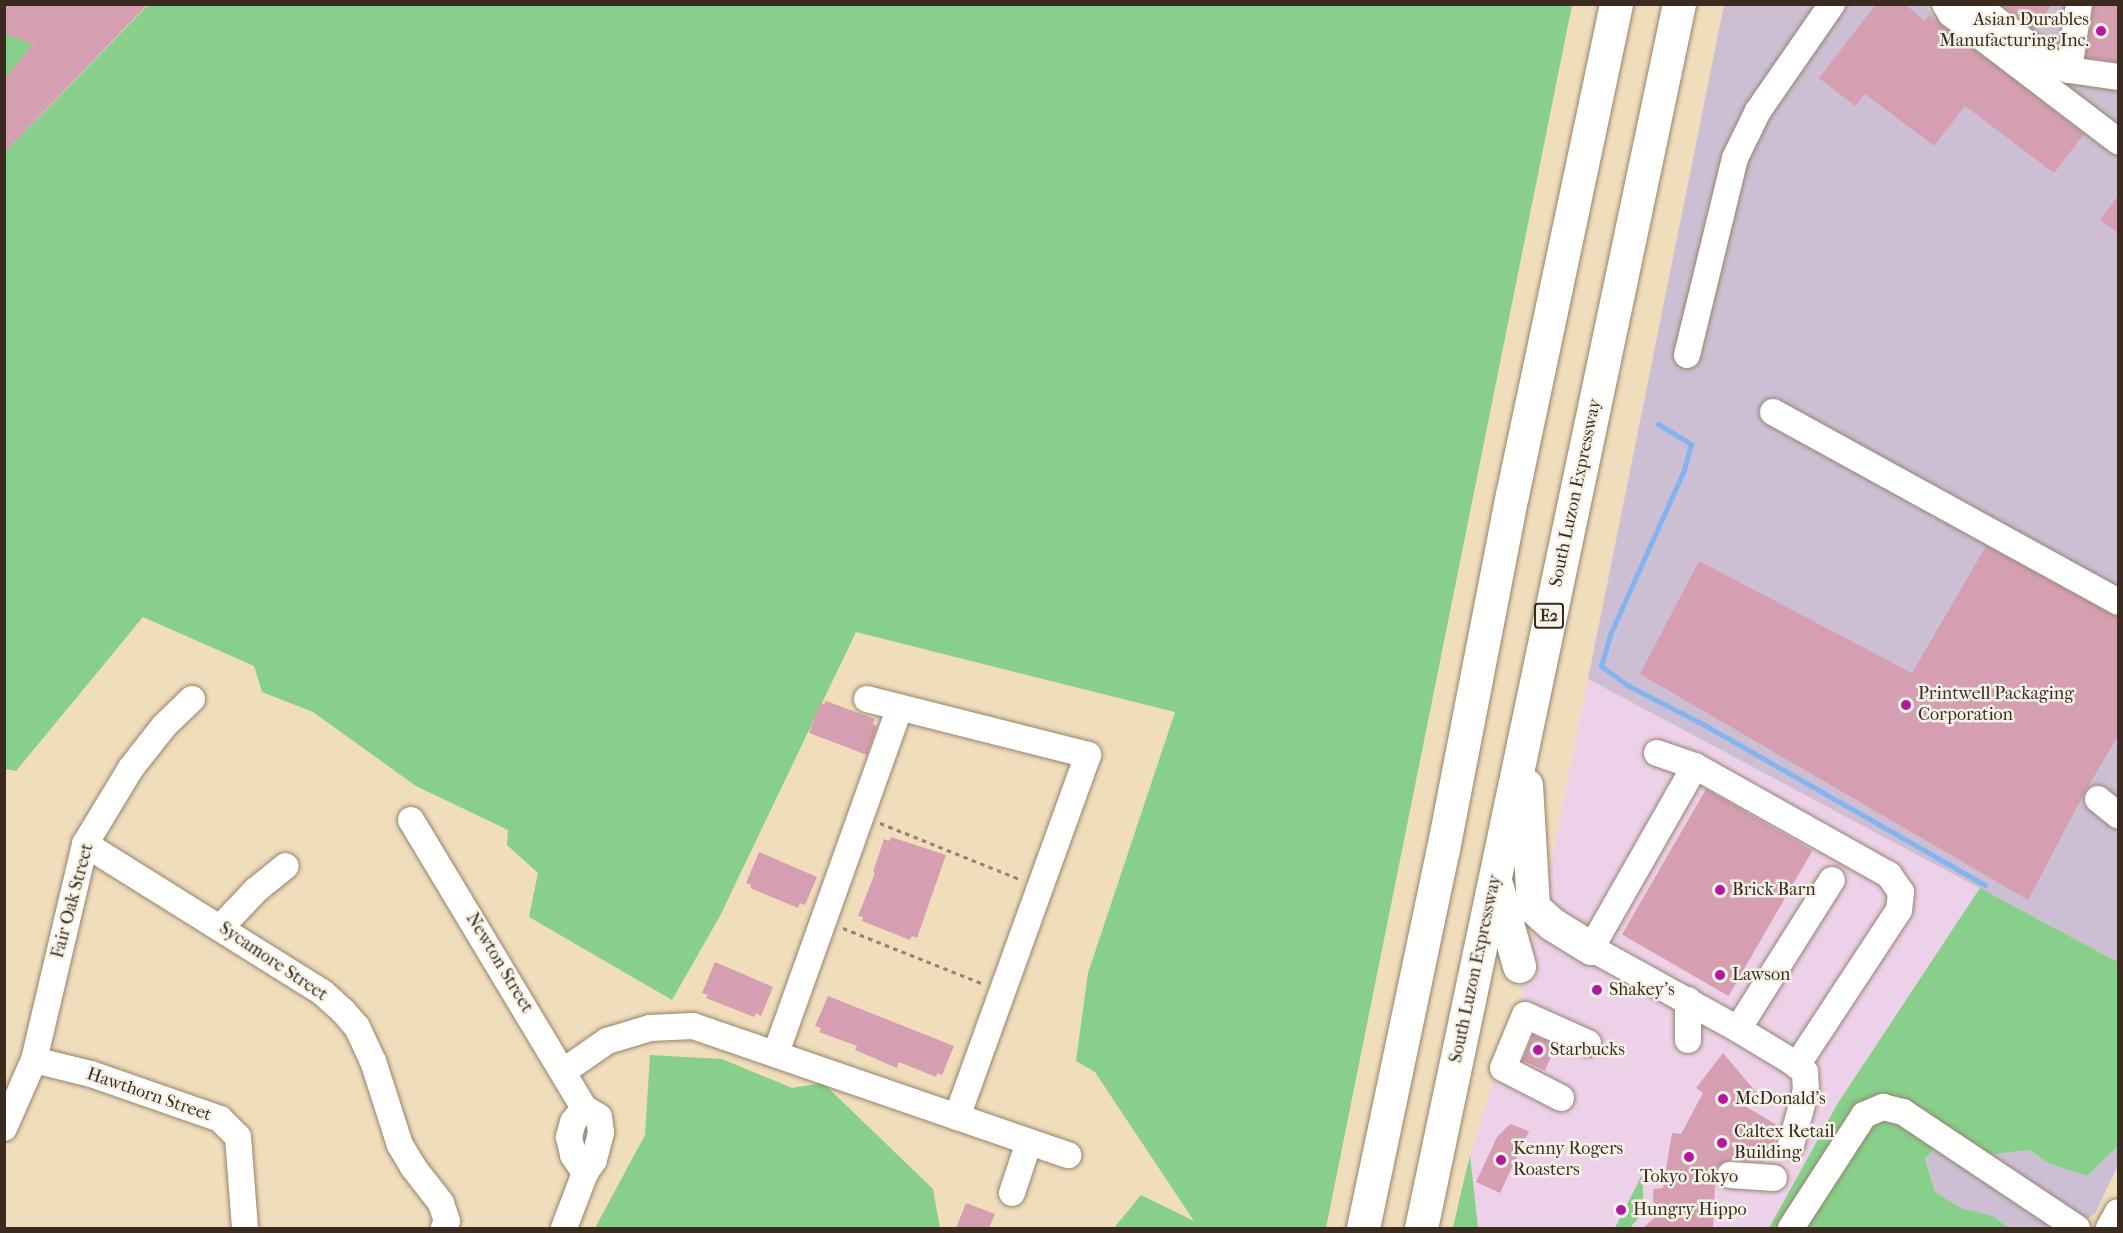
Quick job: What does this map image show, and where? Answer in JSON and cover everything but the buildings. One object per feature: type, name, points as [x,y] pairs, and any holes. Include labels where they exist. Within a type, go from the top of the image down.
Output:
[{"type":"highway","points":[[1363,1228],[1443,849],[1515,483],[1616,4]]},
{"type":"highway","name":"South Luzon Expressway","points":[[1421,1228],[1679,4]]},
{"type":"highway","points":[[1523,739],[1533,907],[1552,924],[1592,948]]},
{"type":"highway","points":[[1495,879],[1519,966]]},
{"type":"street","points":[[1687,355],[1735,158],[1758,111],[1832,4]]},
{"type":"street","points":[[1976,4],[2056,64],[2070,70],[2118,77]]},
{"type":"street","points":[[2070,70],[2079,4]]},
{"type":"street","points":[[1943,7],[2118,141]]},
{"type":"street","points":[[1773,412],[2118,602]]},
{"type":"street","name":"Fair Oak Street","points":[[4,1128],[34,1060],[85,844],[131,768],[164,726],[192,699]]},
{"type":"street","points":[[867,699],[899,709],[1088,755],[957,1117]]},
{"type":"street","points":[[776,1053],[899,709]]},
{"type":"street","points":[[1657,753],[1695,766],[1889,875],[1901,892],[1899,910],[1797,1065]]},
{"type":"street","points":[[1695,766],[1592,948],[1738,1029],[1805,1072],[1806,1090],[1791,1145]]},
{"type":"street","points":[[2098,799],[2118,815]]},
{"type":"street","name":"Newton Street","points":[[411,820],[564,1071],[584,1108],[600,1117],[601,1133],[594,1160],[585,1173],[564,1228]]},
{"type":"street","name":"Sycamore Street","points":[[85,844],[221,927],[323,993],[357,1026],[373,1061],[400,1145],[441,1203],[447,1221],[444,1228]]},
{"type":"street","points":[[221,927],[256,890],[286,866]]},
{"type":"street","points":[[1738,1029],[1832,880]]},
{"type":"street","points":[[1688,1000],[1688,1040]]},
{"type":"street","points":[[1561,1098],[1503,1068],[1525,1015],[1588,1043]]},
{"type":"street","points":[[564,1071],[607,1041],[650,1028],[693,1026],[1068,1155]]},
{"type":"street","name":"Hawthorn Street","points":[[34,1060],[91,1074],[220,1119],[238,1137],[245,1228]]},
{"type":"street","points":[[1791,1228],[1864,1115],[1883,1107],[1903,1112],[2077,1228]]},
{"type":"street","points":[[1012,1193],[1029,1142]]},
{"type":"street","points":[[1730,1175],[1774,1178]]},
{"type":"street","points":[[2109,1228],[2118,1212]]},
{"type":"path","points":[[862,815],[1040,887]]},
{"type":"path","points":[[825,921],[1002,992]]},
{"type":"shaded area","points":[[1724,5],[1930,5],[1927,9],[2118,154],[2118,962],[1588,679]]},
{"type":"shaded area","points":[[1954,5],[2118,5],[2118,130]]},
{"type":"shaded area","points":[[1588,679],[1980,888],[1838,1103],[1769,1228],[1453,1228],[1470,1156],[1501,1057],[1522,1003],[1519,966],[1537,931]]},
{"type":"shaded area","points":[[1947,1135],[1993,1154],[2029,1150],[2050,1164],[2087,1176],[2118,1146],[2118,1165],[2095,1214],[2073,1228],[2009,1228],[1993,1216],[1961,1208],[1935,1192],[1925,1159]]},
{"type":"green space","points":[[148,5],[1572,5],[1326,1228],[1114,1228],[1141,1195],[1194,1221],[1095,1072],[1076,1061],[1088,973],[1175,712],[856,632],[720,916],[672,1000],[529,917],[538,873],[507,845],[508,830],[416,786],[313,712],[262,692],[254,666],[143,617],[16,771],[5,769],[4,148],[13,144]]},
{"type":"green space","points":[[5,32],[33,44],[5,79]]},
{"type":"green space","points":[[1980,888],[2118,962],[2118,1146],[2087,1176],[2050,1164],[2029,1150],[1993,1154],[1947,1135],[1925,1159],[1935,1192],[1961,1208],[1993,1216],[2009,1228],[1769,1228],[1838,1103]]},
{"type":"green space","points":[[650,1055],[722,1059],[792,1088],[823,1083],[933,1189],[940,1228],[595,1228],[645,1135]]},
{"type":"green space","points":[[1470,1156],[1478,1228],[1453,1228],[1462,1188]]},
{"type":"green space","points":[[1642,1175],[1644,1211],[1630,1228],[1615,1228]]},
{"type":"waterway","points":[[1658,424],[1691,444],[1684,470],[1610,635],[1601,666],[1627,685],[1701,723],[1985,885]]},
{"type":"place","name":"Asian Durables Manufacturing Inc.","points":[[2101,31]]},
{"type":"place","name":"Printwell Packaging Corporation","points":[[1906,705]]},
{"type":"place","name":"Brick Barn","points":[[1720,890]]},
{"type":"place","name":"Lawson","points":[[1720,975]]},
{"type":"place","name":"Shakey's","points":[[1597,990]]},
{"type":"place","name":"Starbucks","points":[[1538,1050]]},
{"type":"place","name":"McDonald's","points":[[1723,1099]]},
{"type":"place","name":"Caltex Retail Building","points":[[1722,1143]]},
{"type":"place","name":"Tokyo Tokyo","points":[[1689,1157]]},
{"type":"place","name":"Kenny Rogers Roasters","points":[[1501,1160]]},
{"type":"place","name":"Hungry Hippo","points":[[1621,1210]]}]
